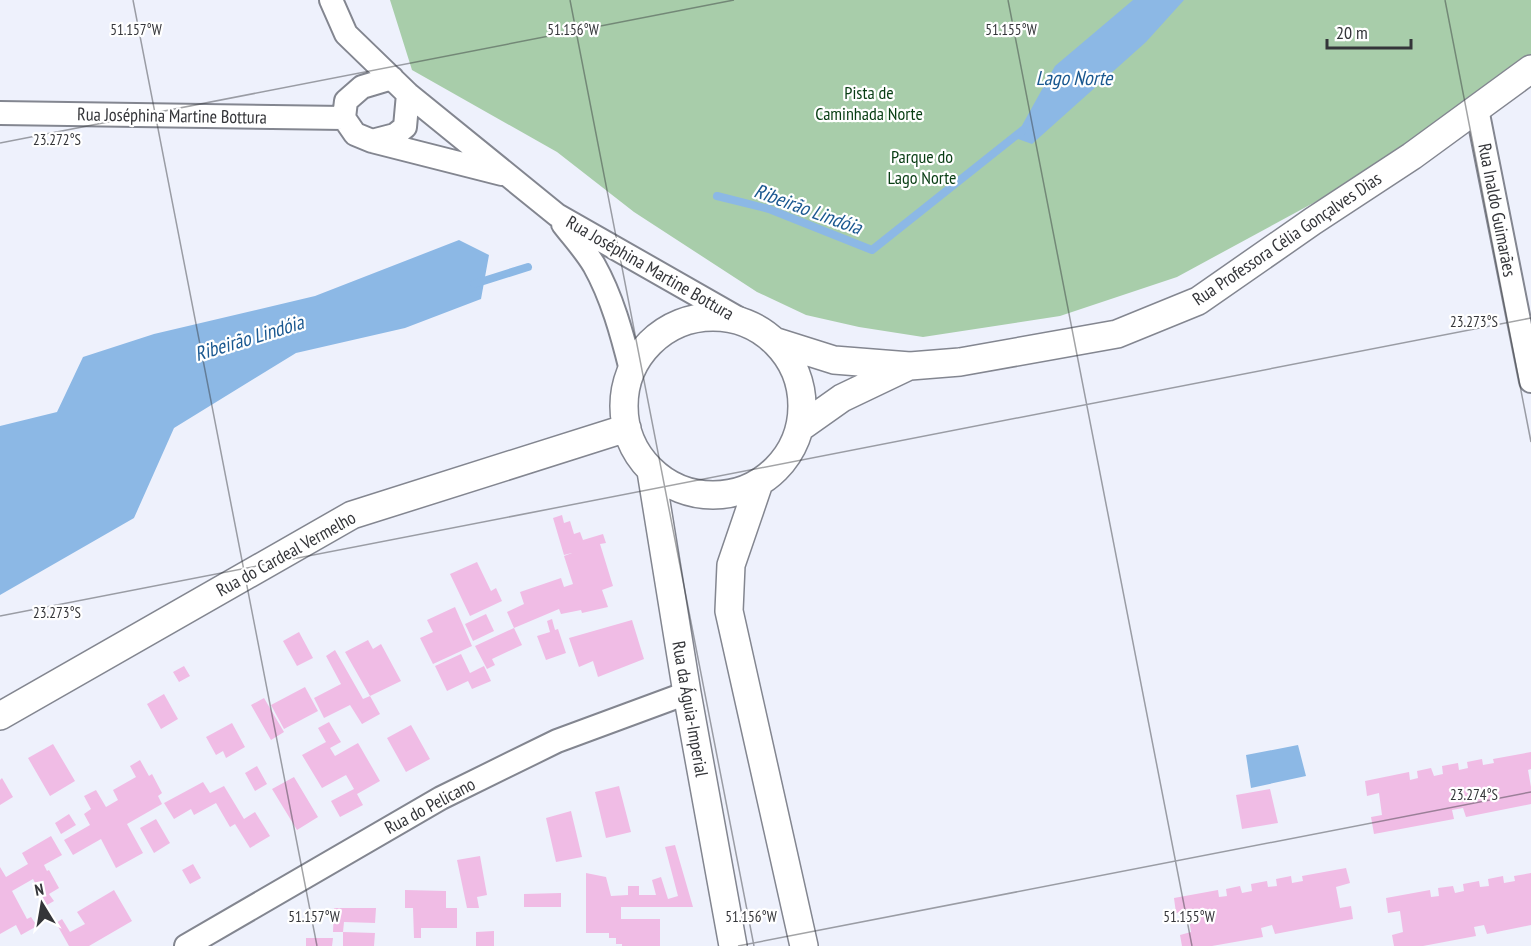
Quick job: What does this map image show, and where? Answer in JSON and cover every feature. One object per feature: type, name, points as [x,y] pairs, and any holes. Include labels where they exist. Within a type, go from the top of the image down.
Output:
[{"type":"street","name":"Rua Joséphina Martine Bottura","points":[[332,0],[346,34],[400,86],[557,215],[742,321]]},
{"type":"street","name":"Rua Professora Célia Gonçalves Dias","points":[[910,366],[960,362],[1117,334],[1198,301],[1412,156],[1531,69]]},
{"type":"street","points":[[372,141],[395,135],[405,127],[400,86],[362,87],[346,101],[344,118],[355,134],[372,141],[508,175]]},
{"type":"street","name":"Rua Inaldo Guimarães","points":[[1477,109],[1530,371]]},
{"type":"street","name":"Rua Joséphina Martine Bottura","points":[[0,113],[344,118]]},
{"type":"street","name":"Rua Joséphina Martine Bottura","points":[[557,215],[592,263],[606,288],[631,370]]},
{"type":"street","points":[[777,342],[794,368],[803,397],[801,427],[789,455],[776,471],[759,483],[732,494],[703,495],[675,487],[651,471],[633,447],[627,428],[624,416],[626,384],[631,370],[645,348],[665,330],[690,320],[716,316],[742,321],[761,330],[777,342],[834,360],[910,366]]},
{"type":"street","points":[[801,427],[842,398],[910,366]]},
{"type":"street","name":"Rua do Cardeal Vermelho","points":[[0,716],[352,514],[627,428]]},
{"type":"street","name":"Rua da Águia-Imperial","points":[[651,471],[687,693],[733,946]]},
{"type":"street","points":[[759,483],[730,565],[729,611],[804,946]]},
{"type":"street","name":"Rua do Pelicano","points":[[193,944],[441,798],[557,741],[687,693]]},
{"type":"green space","name":"Parque do Lago Norte","points":[[390,0],[1531,0],[1531,59],[1472,103],[1317,201],[1177,277],[1060,316],[923,337],[859,327],[806,315],[757,292],[634,212],[557,152],[412,70]]},
{"type":"water","name":"Lago Norte","points":[[1133,0],[1184,0],[1146,42],[1032,144],[1015,138],[1055,66]]},
{"type":"water","points":[[459,240],[489,255],[481,299],[405,328],[296,353],[174,428],[134,518],[0,595],[0,426],[57,412],[83,357],[154,334],[315,296]]},
{"type":"water","points":[[1298,745],[1306,776],[1251,788],[1246,755]]},
{"type":"building","points":[[562,515],[564,523],[570,521],[574,534],[580,532],[583,540],[603,534],[606,543],[600,544],[613,586],[602,590],[608,607],[582,613],[581,610],[561,614],[559,609],[514,628],[507,612],[524,604],[520,592],[561,578],[564,587],[573,584],[564,556],[572,553],[564,555],[553,518]]},
{"type":"building","points":[[477,562],[491,591],[496,588],[502,601],[470,616],[450,574]]},
{"type":"building","points":[[455,607],[472,646],[433,664],[420,638],[433,632],[427,620]]},
{"type":"building","points":[[486,614],[494,631],[473,641],[465,624]]},
{"type":"building","points":[[552,619],[566,653],[546,660],[537,636],[550,632],[547,621]]},
{"type":"building","points":[[632,620],[644,659],[598,677],[593,661],[579,667],[569,638]]},
{"type":"building","points":[[514,628],[522,645],[492,659],[495,665],[487,669],[475,646]]},
{"type":"building","points":[[299,632],[313,658],[297,666],[283,641]]},
{"type":"building","points":[[368,640],[373,649],[381,644],[401,681],[370,696],[345,652]]},
{"type":"building","points":[[335,650],[363,699],[370,696],[380,714],[362,724],[350,705],[324,718],[314,698],[341,684],[326,656]]},
{"type":"building","points":[[461,654],[470,673],[484,666],[491,681],[472,689],[468,681],[447,691],[435,666]]},
{"type":"building","points":[[184,666],[190,676],[179,682],[173,672]]},
{"type":"building","points":[[305,687],[318,711],[284,729],[271,705]]},
{"type":"building","points":[[164,694],[178,719],[161,729],[147,704]]},
{"type":"building","points":[[264,698],[284,732],[271,740],[251,705]]},
{"type":"building","points":[[329,722],[341,742],[330,748],[335,756],[358,743],[380,781],[357,794],[363,805],[340,817],[331,801],[354,789],[346,775],[322,788],[302,755],[326,742],[318,728]]},
{"type":"building","points":[[232,723],[245,747],[226,758],[223,751],[216,755],[206,737]]},
{"type":"building","points":[[411,725],[430,759],[406,772],[387,738]]},
{"type":"building","points":[[53,744],[75,781],[50,796],[28,758]]},
{"type":"building","points":[[1531,752],[1531,769],[1528,770],[1531,804],[1466,817],[1463,808],[1452,810],[1454,819],[1374,834],[1371,817],[1382,815],[1379,793],[1367,796],[1365,781],[1409,772],[1410,780],[1418,778],[1417,771],[1431,768],[1434,776],[1443,774],[1442,766],[1458,763],[1459,770],[1468,768],[1467,762],[1482,759],[1483,765],[1494,763],[1493,759]]},
{"type":"building","points":[[140,760],[149,776],[152,774],[162,793],[158,796],[162,804],[127,824],[143,853],[116,868],[101,839],[73,855],[64,840],[90,825],[84,814],[91,809],[84,796],[96,790],[106,807],[118,800],[113,790],[136,777],[130,766]]},
{"type":"building","points":[[257,766],[267,784],[255,791],[245,773]]},
{"type":"building","points":[[294,777],[318,817],[297,830],[272,789]]},
{"type":"building","points":[[2,778],[13,797],[0,805],[0,780]]},
{"type":"building","points":[[203,782],[210,793],[224,786],[244,819],[255,812],[270,836],[250,848],[235,824],[230,827],[216,803],[194,815],[191,809],[174,819],[164,803]]},
{"type":"building","points":[[619,786],[631,832],[606,838],[595,792]]},
{"type":"building","points":[[1270,789],[1278,823],[1242,829],[1236,795]]},
{"type":"building","points":[[571,811],[582,857],[556,862],[546,818]]},
{"type":"building","points":[[69,814],[76,825],[61,834],[55,823]]},
{"type":"building","points":[[156,819],[170,843],[154,853],[140,828]]},
{"type":"building","points":[[51,836],[62,855],[44,865],[59,888],[49,894],[54,901],[47,905],[33,879],[12,891],[27,919],[31,917],[37,926],[21,935],[16,925],[0,934],[0,867],[6,877],[28,864],[22,853]]},
{"type":"building","points":[[675,845],[693,907],[621,907],[621,919],[660,919],[660,946],[622,946],[622,944],[616,944],[616,938],[609,938],[609,933],[586,933],[586,873],[606,877],[611,896],[628,895],[628,886],[639,886],[639,895],[656,895],[652,880],[661,877],[668,899],[678,896],[665,847]]},
{"type":"building","points":[[480,856],[487,895],[477,897],[479,908],[467,908],[457,860]]},
{"type":"building","points":[[193,864],[201,878],[190,884],[182,870]]},
{"type":"building","points":[[1346,868],[1350,883],[1336,887],[1340,908],[1351,906],[1353,919],[1275,934],[1272,925],[1261,928],[1263,937],[1212,946],[1182,946],[1180,935],[1191,932],[1188,911],[1176,913],[1174,898],[1218,890],[1219,897],[1227,896],[1226,889],[1240,886],[1242,893],[1252,891],[1251,884],[1267,881],[1268,887],[1277,886],[1276,879],[1291,876],[1292,883],[1303,881],[1302,876]]},
{"type":"building","points":[[1531,873],[1531,925],[1487,934],[1484,925],[1474,927],[1476,936],[1423,946],[1394,946],[1392,935],[1403,932],[1400,911],[1388,913],[1386,898],[1430,890],[1431,897],[1439,896],[1438,888],[1453,886],[1455,893],[1464,891],[1463,884],[1479,881],[1480,887],[1489,886],[1488,879],[1503,876],[1504,883],[1515,881],[1514,876]]},
{"type":"building","points":[[114,890],[132,921],[89,946],[69,946],[56,923],[62,919],[70,932],[85,924],[77,912]]},
{"type":"building","points":[[405,890],[446,891],[446,908],[457,908],[457,928],[421,928],[421,938],[414,938],[413,908],[405,908]]},
{"type":"building","points":[[561,893],[561,907],[524,907],[524,894]]},
{"type":"building","points":[[334,908],[376,908],[375,923],[344,922],[343,932],[333,932]]},
{"type":"building","points":[[494,931],[494,946],[476,946],[476,932]]},
{"type":"building","points":[[343,932],[375,933],[374,946],[343,946]]},
{"type":"building","points":[[306,938],[333,938],[332,946],[306,946]]},
{"type":"waterway","name":"Ribeirão Lindóia","points":[[717,196],[769,209],[872,250],[1023,130]]},
{"type":"waterway","name":"Ribeirão Lindóia","points":[[474,284],[528,267]]},
{"type":"park label","name":"Pista de Caminhada Norte","points":[[869,103]]}]
